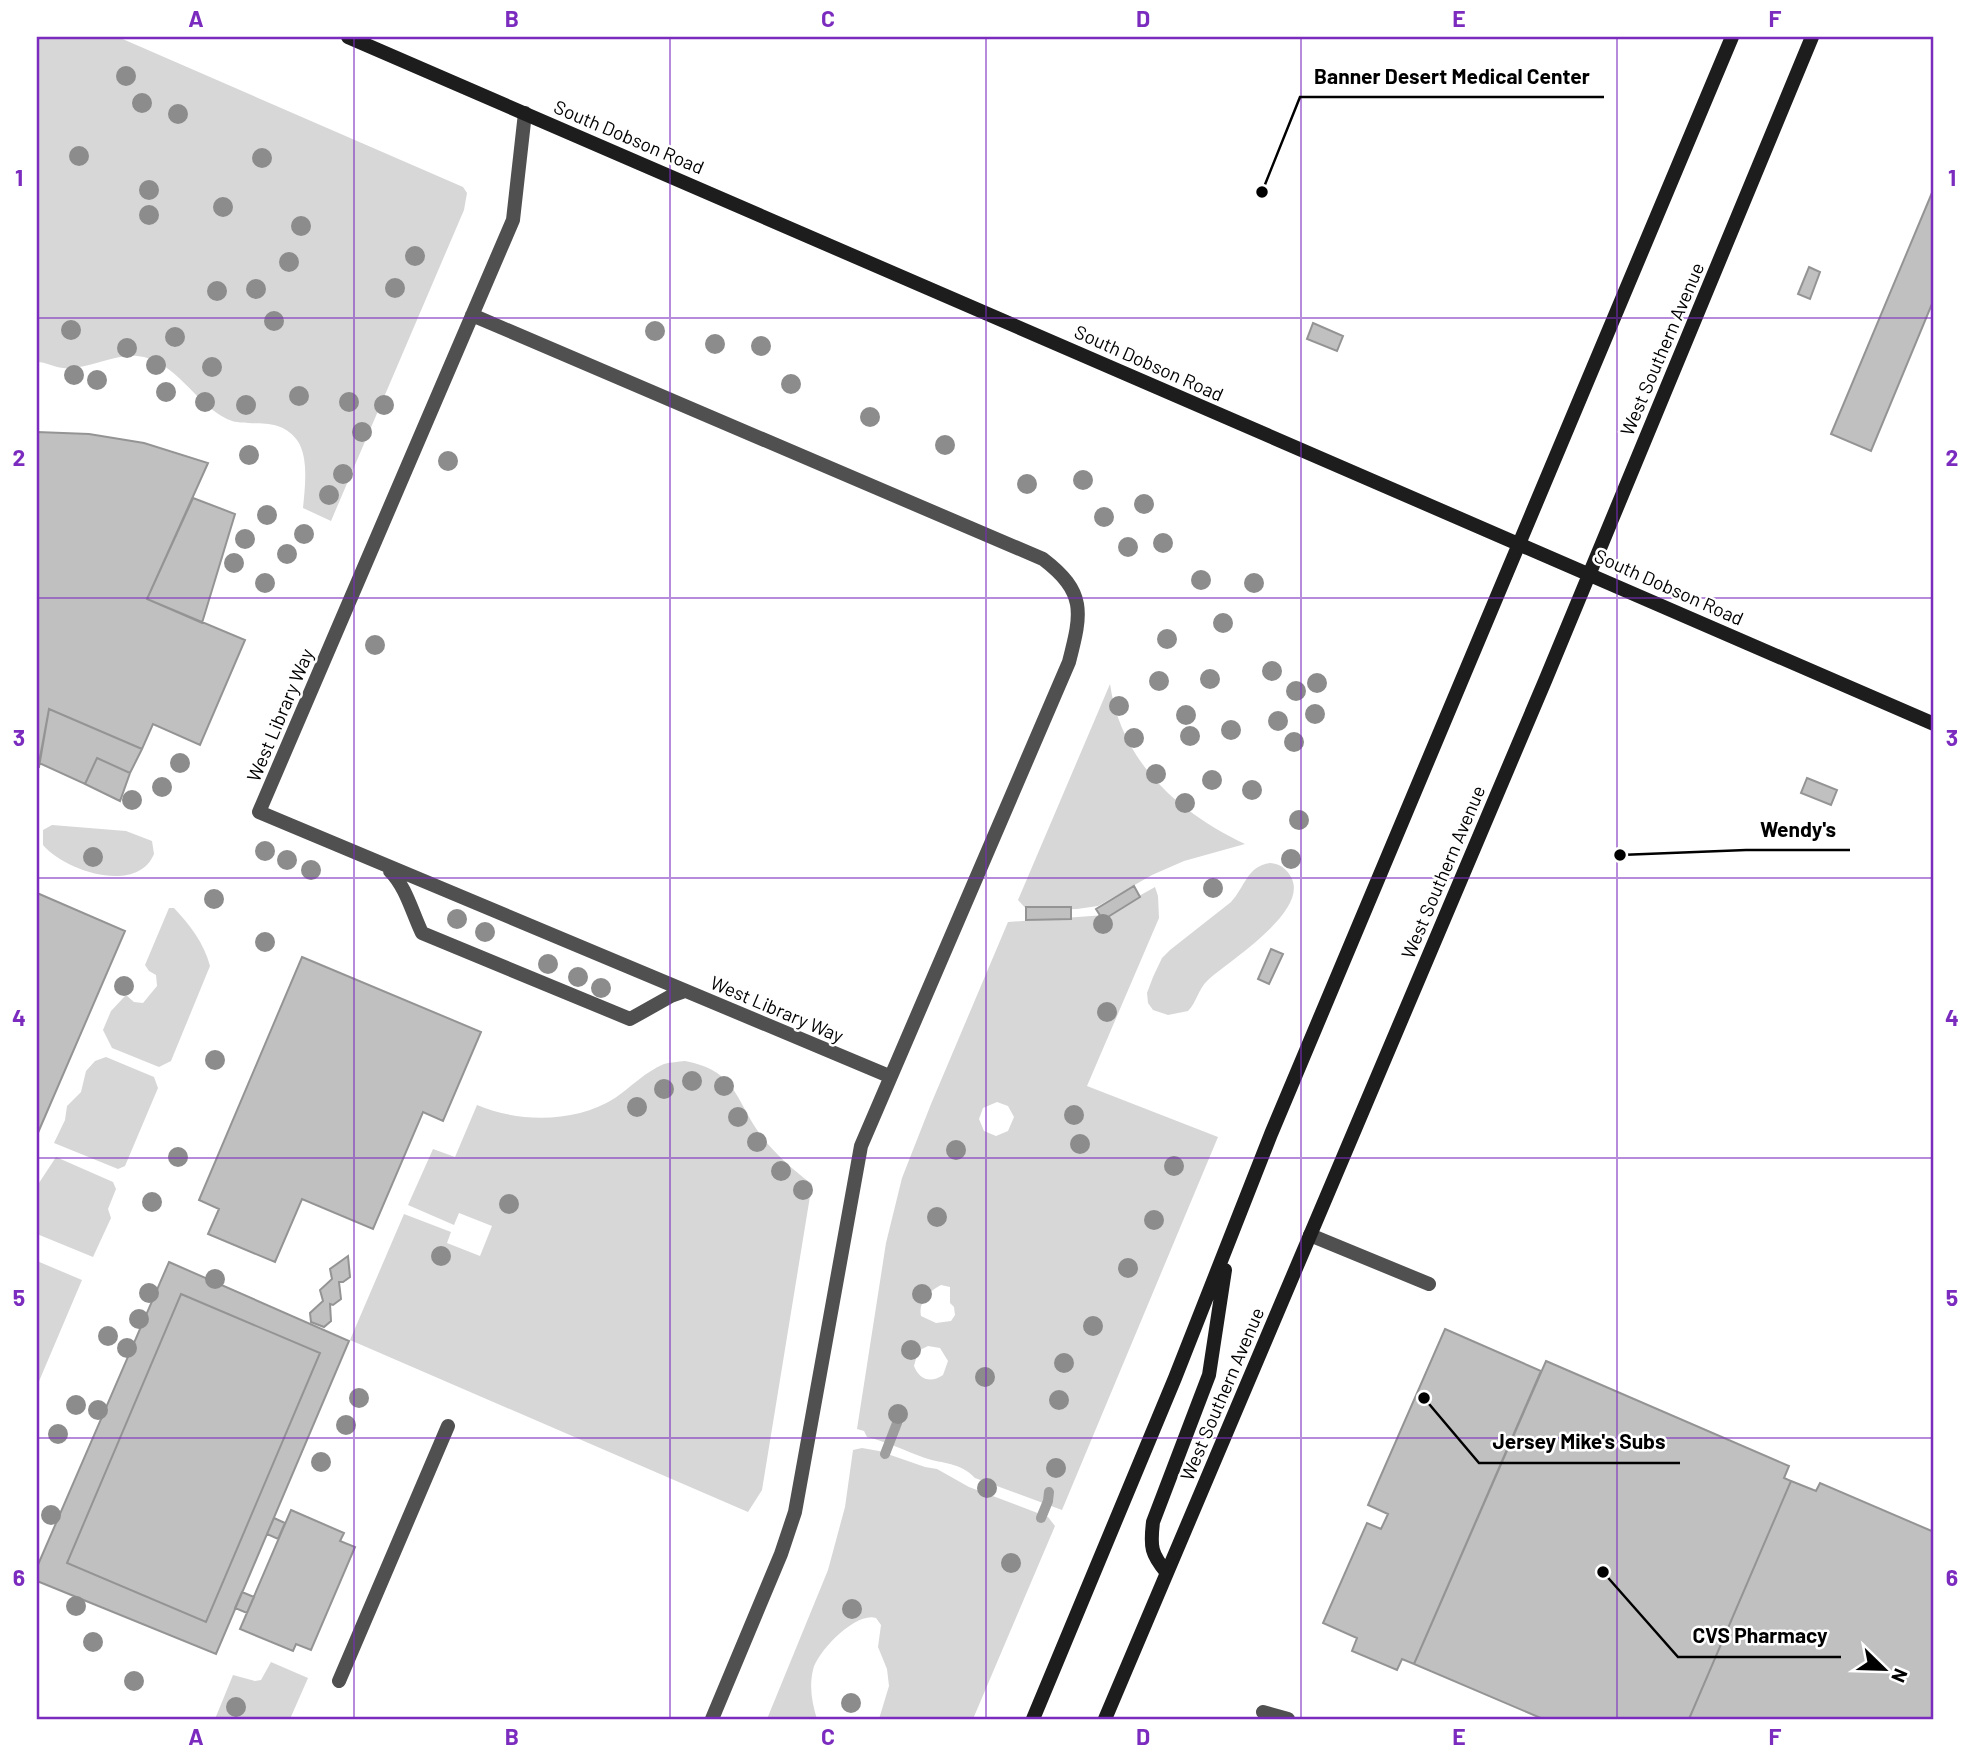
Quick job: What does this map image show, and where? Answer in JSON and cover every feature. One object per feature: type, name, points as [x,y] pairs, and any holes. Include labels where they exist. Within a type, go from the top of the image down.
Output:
[{"type":"main road","name":"South Dobson Road","points":[[348,37],[1934,724]]},
{"type":"main road","points":[[1033,1719],[1229,1244],[1271,1134],[1732,37]]},
{"type":"main road","name":"West Southern Avenue","points":[[1105,1719],[1589,573],[1812,37]]},
{"type":"main road","points":[[1167,1573],[1153,1557],[1153,1522],[1209,1375],[1229,1244]]},
{"type":"lane","name":"West Library Way","points":[[525,113],[513,220],[259,812],[889,1076]]},
{"type":"lane","points":[[472,315],[1043,559],[1063,574],[1077,597],[1078,630],[1069,662],[861,1146],[795,1512],[781,1554],[712,1719]]},
{"type":"lane","points":[[384,865],[401,882],[408,905],[422,933],[434,939],[630,1019],[685,991]]},
{"type":"lane","points":[[1310,1235],[1429,1284]]},
{"type":"lane","points":[[339,1681],[447,1426]]},
{"type":"lane","points":[[1263,1712],[1288,1719]]},
{"type":"shaded area","points":[[37,37],[118,37],[463,187],[467,193],[464,210],[331,521],[303,508],[305,472],[301,447],[289,432],[281,427],[227,419],[205,403],[174,373],[150,359],[137,356],[118,357],[72,368],[37,362]]},
{"type":"shaded area","points":[[1110,684],[1116,712],[1126,737],[1156,781],[1197,816],[1245,844],[1184,861],[1152,875],[1098,906],[1028,911],[1018,900]]},
{"type":"shaded area","points":[[52,825],[126,831],[152,841],[154,854],[145,866],[133,874],[100,875],[67,863],[43,845],[43,830]]},
{"type":"shaded area","points":[[1270,863],[1280,865],[1287,871],[1294,890],[1289,905],[1279,919],[1249,948],[1208,980],[1188,1011],[1168,1015],[1153,1010],[1148,1003],[1147,993],[1162,958],[1231,902],[1256,868]]},
{"type":"shaded area","points":[[1155,887],[1159,918],[1087,1086],[1218,1137],[1062,1510],[975,1478],[957,1466],[925,1458],[867,1437],[864,1431],[857,1429],[886,1243],[902,1178],[1008,922],[1105,915]],"holes":[[[997,1102],[1008,1106],[1014,1117],[1008,1131],[996,1136],[984,1131],[979,1119],[983,1108]],[[937,1287],[950,1287],[950,1303],[954,1307],[955,1315],[951,1321],[936,1323],[921,1316],[923,1302]],[[928,1346],[940,1348],[948,1361],[943,1375],[929,1380],[919,1374],[914,1366],[918,1351]]]},
{"type":"shaded area","points":[[169,908],[174,908],[191,928],[210,966],[171,1061],[159,1067],[112,1048],[103,1030],[111,1011],[126,995],[134,1002],[143,1003],[157,986],[156,975],[145,965]]},
{"type":"shaded area","points":[[106,1057],[154,1077],[158,1088],[125,1166],[118,1169],[54,1143],[65,1120],[67,1106],[81,1092],[86,1071],[95,1061]]},
{"type":"shaded area","points":[[685,1061],[715,1071],[724,1079],[732,1087],[765,1141],[812,1184],[762,1490],[748,1512],[350,1340],[404,1214],[451,1232],[447,1243],[480,1256],[492,1226],[459,1213],[454,1225],[408,1205],[433,1149],[455,1157],[477,1105],[511,1115],[547,1118],[565,1116],[600,1106],[657,1067]]},
{"type":"shaded area","points":[[56,1157],[113,1182],[116,1189],[108,1209],[111,1218],[93,1257],[37,1234],[37,1186]]},
{"type":"shaded area","points":[[37,1261],[82,1280],[37,1386]]},
{"type":"shaded area","points":[[862,1448],[937,1469],[969,1487],[1048,1517],[1055,1526],[973,1719],[879,1719],[889,1686],[887,1669],[878,1647],[881,1625],[876,1618],[868,1617],[839,1634],[816,1662],[811,1689],[817,1719],[767,1719],[828,1570],[845,1507],[853,1450]]},
{"type":"shaded area","points":[[271,1662],[308,1678],[290,1719],[215,1719],[233,1675],[261,1680]]},
{"type":"building","points":[[1934,188],[1934,299],[1871,451],[1831,434]]},
{"type":"building","points":[[1809,267],[1820,272],[1810,299],[1798,294]]},
{"type":"building","points":[[1313,323],[1343,336],[1337,351],[1307,339]]},
{"type":"building","points":[[37,432],[89,434],[144,443],[208,463],[147,599],[245,640],[200,745],[153,724],[142,749],[49,709],[37,767]]},
{"type":"building","points":[[193,498],[235,514],[202,623],[147,599]]},
{"type":"building","points":[[49,709],[142,749],[130,773],[97,758],[85,784],[39,763]]},
{"type":"building","points":[[97,758],[130,773],[120,801],[85,784]]},
{"type":"building","points":[[1807,778],[1837,790],[1831,805],[1801,793]]},
{"type":"building","points":[[1134,886],[1140,897],[1103,920],[1096,909]]},
{"type":"building","points":[[37,893],[125,931],[37,1135]]},
{"type":"building","points":[[1026,907],[1071,907],[1071,919],[1026,920]]},
{"type":"building","points":[[1271,949],[1283,954],[1269,984],[1258,979]]},
{"type":"building","points":[[302,957],[481,1032],[443,1121],[423,1112],[373,1229],[302,1199],[275,1262],[208,1234],[219,1209],[199,1200]]},
{"type":"building","points":[[348,1256],[350,1277],[339,1282],[341,1299],[333,1305],[330,1304],[331,1321],[324,1327],[311,1322],[310,1313],[323,1301],[320,1290],[332,1279],[330,1269]]},
{"type":"building","points":[[169,1262],[349,1341],[216,1654],[37,1581],[37,1567]],"holes":[[[181,1294],[320,1353],[206,1622],[67,1563]]]},
{"type":"building","points":[[181,1294],[320,1353],[206,1622],[67,1563]]},
{"type":"building","points":[[1445,1329],[1541,1371],[1414,1664],[1402,1659],[1397,1670],[1352,1651],[1357,1638],[1323,1623],[1367,1523],[1381,1529],[1388,1514],[1368,1505]]},
{"type":"building","points":[[1546,1361],[1789,1466],[1784,1478],[1791,1481],[1689,1719],[1543,1719],[1414,1664]]},
{"type":"building","points":[[1791,1481],[1816,1491],[1820,1483],[1934,1532],[1934,1719],[1689,1719]]},
{"type":"building","points":[[291,1510],[344,1533],[340,1541],[355,1547],[311,1650],[296,1644],[293,1651],[240,1629]]},
{"type":"building","points":[[274,1518],[285,1523],[278,1539],[267,1534]]},
{"type":"building","points":[[242,1592],[254,1597],[247,1613],[235,1608]]},
{"type":"waterway","points":[[885,1454],[897,1423]]},
{"type":"waterway","points":[[1041,1518],[1049,1492]]},
{"type":"place","name":"Banner Desert Medical Center","points":[[1262,192]]},
{"type":"place","name":"Wendy's","points":[[1620,855]]},
{"type":"place","name":"Jersey Mike's Subs","points":[[1424,1398]]},
{"type":"place","name":"CVS Pharmacy","points":[[1603,1572]]}]
